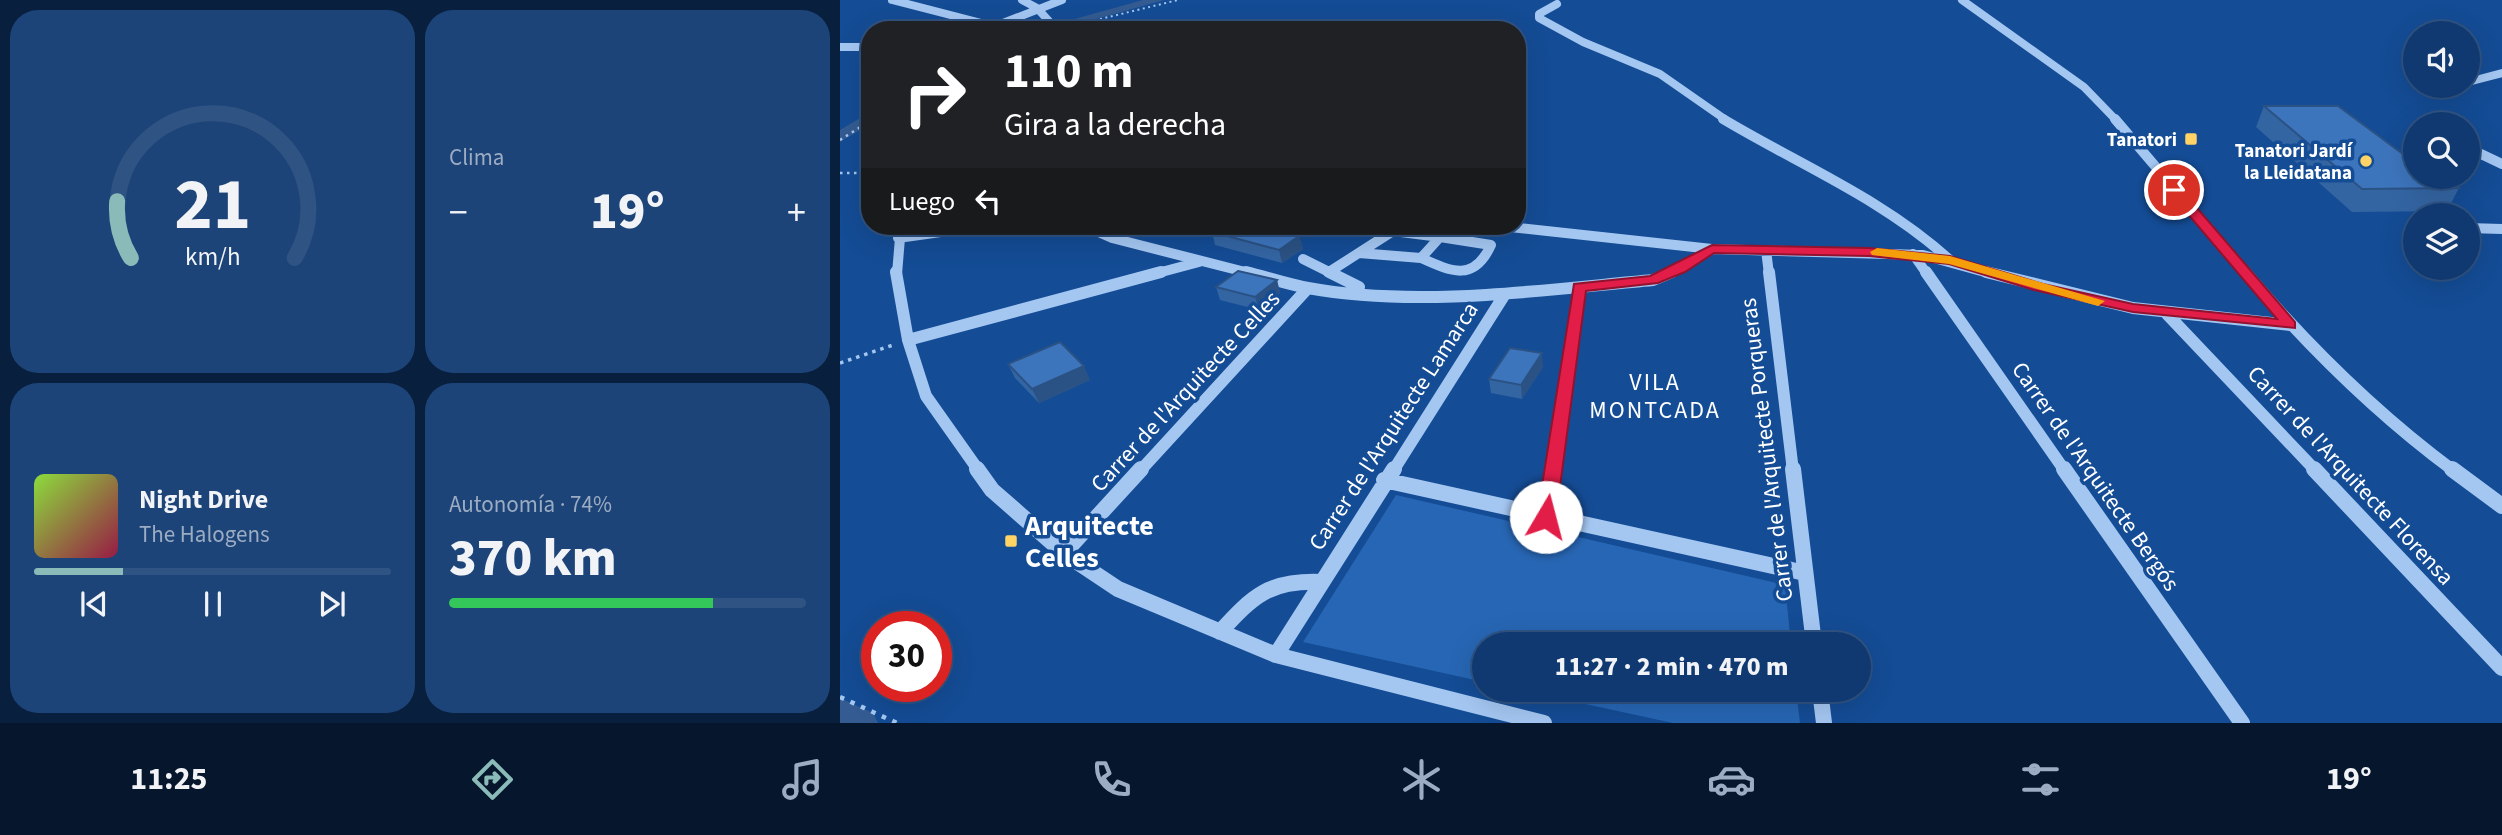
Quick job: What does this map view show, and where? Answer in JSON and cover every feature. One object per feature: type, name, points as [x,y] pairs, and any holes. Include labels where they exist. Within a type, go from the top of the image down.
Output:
[{"type":"street","points":[[892,0],[965,21]]},
{"type":"street","points":[[1022,0],[1037,8],[1050,21]]},
{"type":"street","points":[[1006,21],[1062,0]]},
{"type":"street","points":[[1962,0],[1986,21],[2073,76],[2100,100],[2290,325],[2416,443],[2502,506]]},
{"type":"street","points":[[1557,4],[1538,14],[1539,18],[1555,30],[1662,75],[1721,118],[1876,203],[1926,236],[1950,260]]},
{"type":"street","points":[[840,47],[861,47]]},
{"type":"street","points":[[2480,79],[2502,73]]},
{"type":"street","points":[[2493,76],[2502,80]]},
{"type":"street","points":[[2481,155],[2502,164]]},
{"type":"street","points":[[2480,228],[2502,229]]},
{"type":"street","points":[[1526,229],[1712,249],[1913,254],[1950,260],[2039,287],[2167,314],[2290,325]]},
{"type":"street","points":[[900,235],[896,271],[908,340],[926,396],[992,491],[1064,553],[1118,589],[1276,655],[1544,723]]},
{"type":"street","points":[[1105,235],[1308,288],[1356,293],[1504,295],[1653,280],[1680,269],[1712,249]]},
{"type":"street","points":[[1329,272],[1387,235]]},
{"type":"street","points":[[1359,253],[1421,258],[1443,270],[1458,272],[1478,267],[1486,260],[1491,245],[1424,235]]},
{"type":"street","points":[[1421,258],[1440,237]]},
{"type":"street","name":"Carrer de l'Arquitecte Porqueras","points":[[1766,250],[1812,632]]},
{"type":"street","name":"Carrer de l'Arquitecte Bergós","points":[[1913,254],[2242,723]]},
{"type":"street","points":[[1303,259],[1359,286],[1356,293]]},
{"type":"street","points":[[908,340],[1200,261]]},
{"type":"street","name":"Carrer de l'Arquitecte Celles","points":[[1064,553],[1308,288]]},
{"type":"street","points":[[1546,517],[1579,288]]},
{"type":"street","name":"Carrer de l'Arquitecte Lamarca","points":[[1276,655],[1384,480],[1504,295]]},
{"type":"street","name":"Carrer de l'Arquitecte Florensa","points":[[2167,314],[2502,668]]},
{"type":"street","points":[[1384,480],[1805,573]]},
{"type":"street","name":"Carrer de l'Arquitecte Lamarca","points":[[1220,632],[1250,600],[1266,589],[1283,581],[1321,582]]},
{"type":"street","points":[[1821,702],[1824,723]]},
{"type":"path","points":[[1084,21],[1178,0]]},
{"type":"path","points":[[840,140],[861,127]]},
{"type":"path","points":[[840,173],[861,173]]},
{"type":"path","points":[[840,363],[908,340]]},
{"type":"path","points":[[840,697],[897,723]]},
{"type":"shaded area","points":[[1396,495],[1785,585],[1790,632],[1472,632],[1472,679],[1303,642]]},
{"type":"shaded area","points":[[1576,702],[1797,702],[1800,723],[1673,723]]},
{"type":"building","points":[[2264,106],[2338,106],[2403,154],[2403,189],[2362,189]]},
{"type":"building","points":[[1223,235],[1299,236],[1279,250]]},
{"type":"building","points":[[1238,271],[1277,280],[1255,297],[1216,287]]},
{"type":"building","points":[[1060,342],[1084,366],[1032,389],[1008,364]]},
{"type":"building","points":[[1510,348],[1542,353],[1521,385],[1489,379]]},
{"type":"waterway","points":[[1076,21],[1158,0]]},
{"type":"waterway","points":[[840,137],[861,123]]},
{"type":"waterway","points":[[840,712],[861,723]]},
{"type":"slow traffic","points":[[1877,252],[1950,260],[2039,287],[2098,301]]},
{"type":"place","name":"Tanatori","points":[[2191,139]]},
{"type":"place","name":"Tanatori Jardí la Lleidatana","points":[[2366,161]]},
{"type":"place","name":"Arquitecte Celles","points":[[1011,541]]},
{"type":"district","name":"VILA MONTCADA","points":[[1655,396]]},
{"type":"route","points":[[1546,517],[1579,288],[1653,280],[1680,269],[1712,249],[1869,252],[1923,255],[1950,260],[2039,287],[2167,314],[2290,325],[2174,190]]}]
